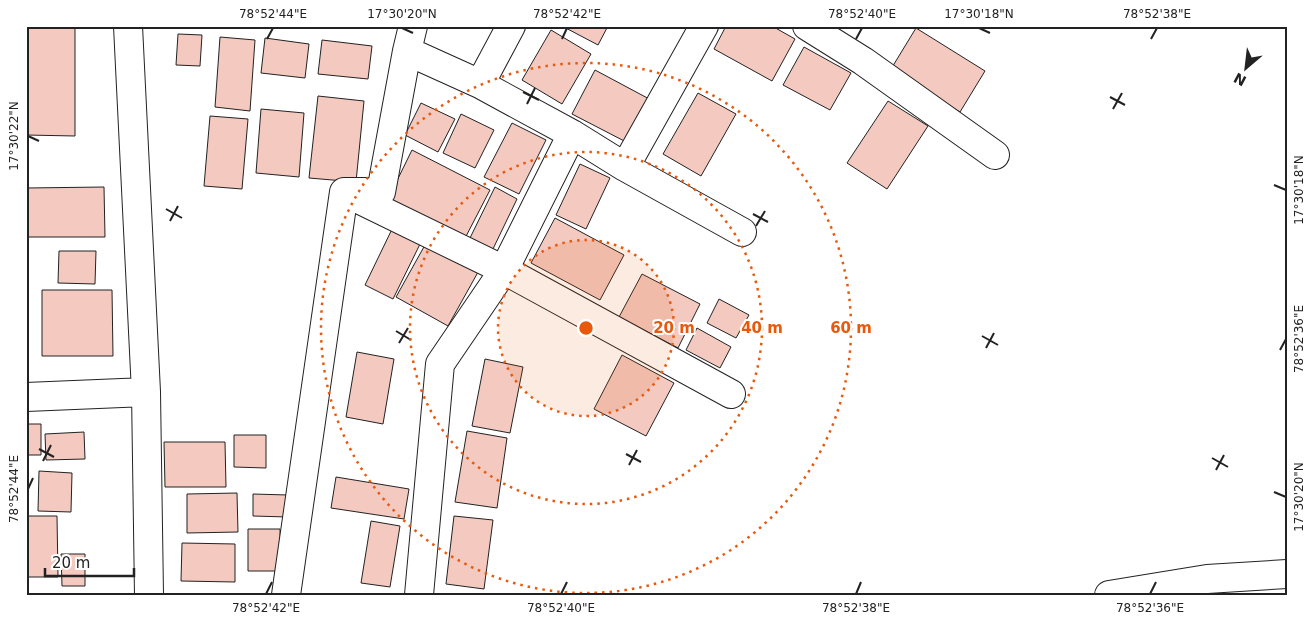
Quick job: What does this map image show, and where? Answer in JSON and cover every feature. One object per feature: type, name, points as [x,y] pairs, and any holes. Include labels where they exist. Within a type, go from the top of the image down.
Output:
[{"type":"street","points":[[128,26],[146,392],[150,595]]},
{"type":"street","points":[[480,84],[512,26]]},
{"type":"street","points":[[625,167],[704,26]]},
{"type":"street","points":[[807,26],[863,61],[995,155]]},
{"type":"street","points":[[344,192],[381,192],[410,38],[480,84],[572,134],[625,167],[742,232]]},
{"type":"street","points":[[419,595],[440,364],[504,270],[572,134]]},
{"type":"street","points":[[344,192],[504,270],[731,394]]},
{"type":"street","points":[[286,595],[344,192]]},
{"type":"street","points":[[26,397],[146,392]]},
{"type":"street","points":[[1109,595],[1207,579],[1287,574]]},
{"type":"building","points":[[26,26],[75,26],[75,136],[26,135]]},
{"type":"building","points":[[562,26],[608,26],[598,45]]},
{"type":"building","points":[[726,26],[772,26],[795,39],[772,81],[714,49]]},
{"type":"building","points":[[916,28],[985,71],[960,112],[891,69]]},
{"type":"building","points":[[551,30],[591,54],[562,104],[522,80]]},
{"type":"building","points":[[178,34],[202,35],[200,66],[176,65]]},
{"type":"building","points":[[220,37],[255,40],[250,111],[215,107]]},
{"type":"building","points":[[265,38],[309,44],[305,78],[261,73]]},
{"type":"building","points":[[322,40],[372,46],[368,79],[318,74]]},
{"type":"building","points":[[804,47],[851,73],[830,110],[783,85]]},
{"type":"building","points":[[595,70],[653,101],[630,144],[572,114]]},
{"type":"building","points":[[698,93],[736,114],[701,176],[663,154]]},
{"type":"building","points":[[318,96],[364,101],[356,182],[309,178]]},
{"type":"building","points":[[888,101],[928,126],[887,189],[847,163]]},
{"type":"building","points":[[421,103],[455,119],[438,152],[405,135]]},
{"type":"building","points":[[261,109],[304,113],[299,177],[256,173]]},
{"type":"building","points":[[461,114],[494,130],[475,168],[443,153]]},
{"type":"building","points":[[210,116],[248,119],[242,189],[204,186]]},
{"type":"building","points":[[512,123],[546,140],[519,194],[484,177]]},
{"type":"building","points":[[412,150],[490,190],[462,244],[385,205]]},
{"type":"building","points":[[580,164],[610,178],[586,229],[556,215]]},
{"type":"building","points":[[104,187],[105,237],[26,237],[26,188]]},
{"type":"building","points":[[495,187],[517,199],[492,251],[469,240]]},
{"type":"building","points":[[555,218],[624,255],[600,300],[531,263]]},
{"type":"building","points":[[394,225],[423,238],[393,299],[365,285]]},
{"type":"building","points":[[430,236],[482,265],[448,326],[396,297]]},
{"type":"building","points":[[59,251],[96,251],[95,284],[58,283]]},
{"type":"building","points":[[642,274],[700,304],[678,348],[619,317]]},
{"type":"building","points":[[42,290],[112,290],[113,356],[42,356]]},
{"type":"building","points":[[719,299],[749,315],[736,338],[707,323]]},
{"type":"building","points":[[697,328],[731,347],[720,368],[686,350]]},
{"type":"building","points":[[357,352],[394,359],[383,424],[346,417]]},
{"type":"building","points":[[622,355],[674,383],[646,436],[594,409]]},
{"type":"building","points":[[485,359],[523,367],[510,433],[472,426]]},
{"type":"building","points":[[26,424],[41,424],[41,455],[26,455]]},
{"type":"building","points":[[467,431],[507,438],[497,508],[455,502]]},
{"type":"building","points":[[84,432],[85,459],[46,460],[45,434]]},
{"type":"building","points":[[234,435],[266,435],[266,468],[234,467]]},
{"type":"building","points":[[164,442],[225,442],[226,487],[165,487]]},
{"type":"building","points":[[39,471],[72,473],[71,512],[38,511]]},
{"type":"building","points":[[336,477],[409,489],[404,519],[331,508]]},
{"type":"building","points":[[237,493],[238,532],[187,533],[187,494]]},
{"type":"building","points":[[253,494],[288,495],[288,517],[253,516]]},
{"type":"building","points":[[26,516],[57,516],[58,577],[26,577]]},
{"type":"building","points":[[454,516],[493,520],[484,589],[446,584]]},
{"type":"building","points":[[371,521],[400,526],[390,587],[361,583]]},
{"type":"building","points":[[248,529],[280,529],[281,571],[248,571]]},
{"type":"building","points":[[182,543],[235,544],[235,582],[181,581]]},
{"type":"building","points":[[61,554],[85,554],[85,586],[62,586]]}]
